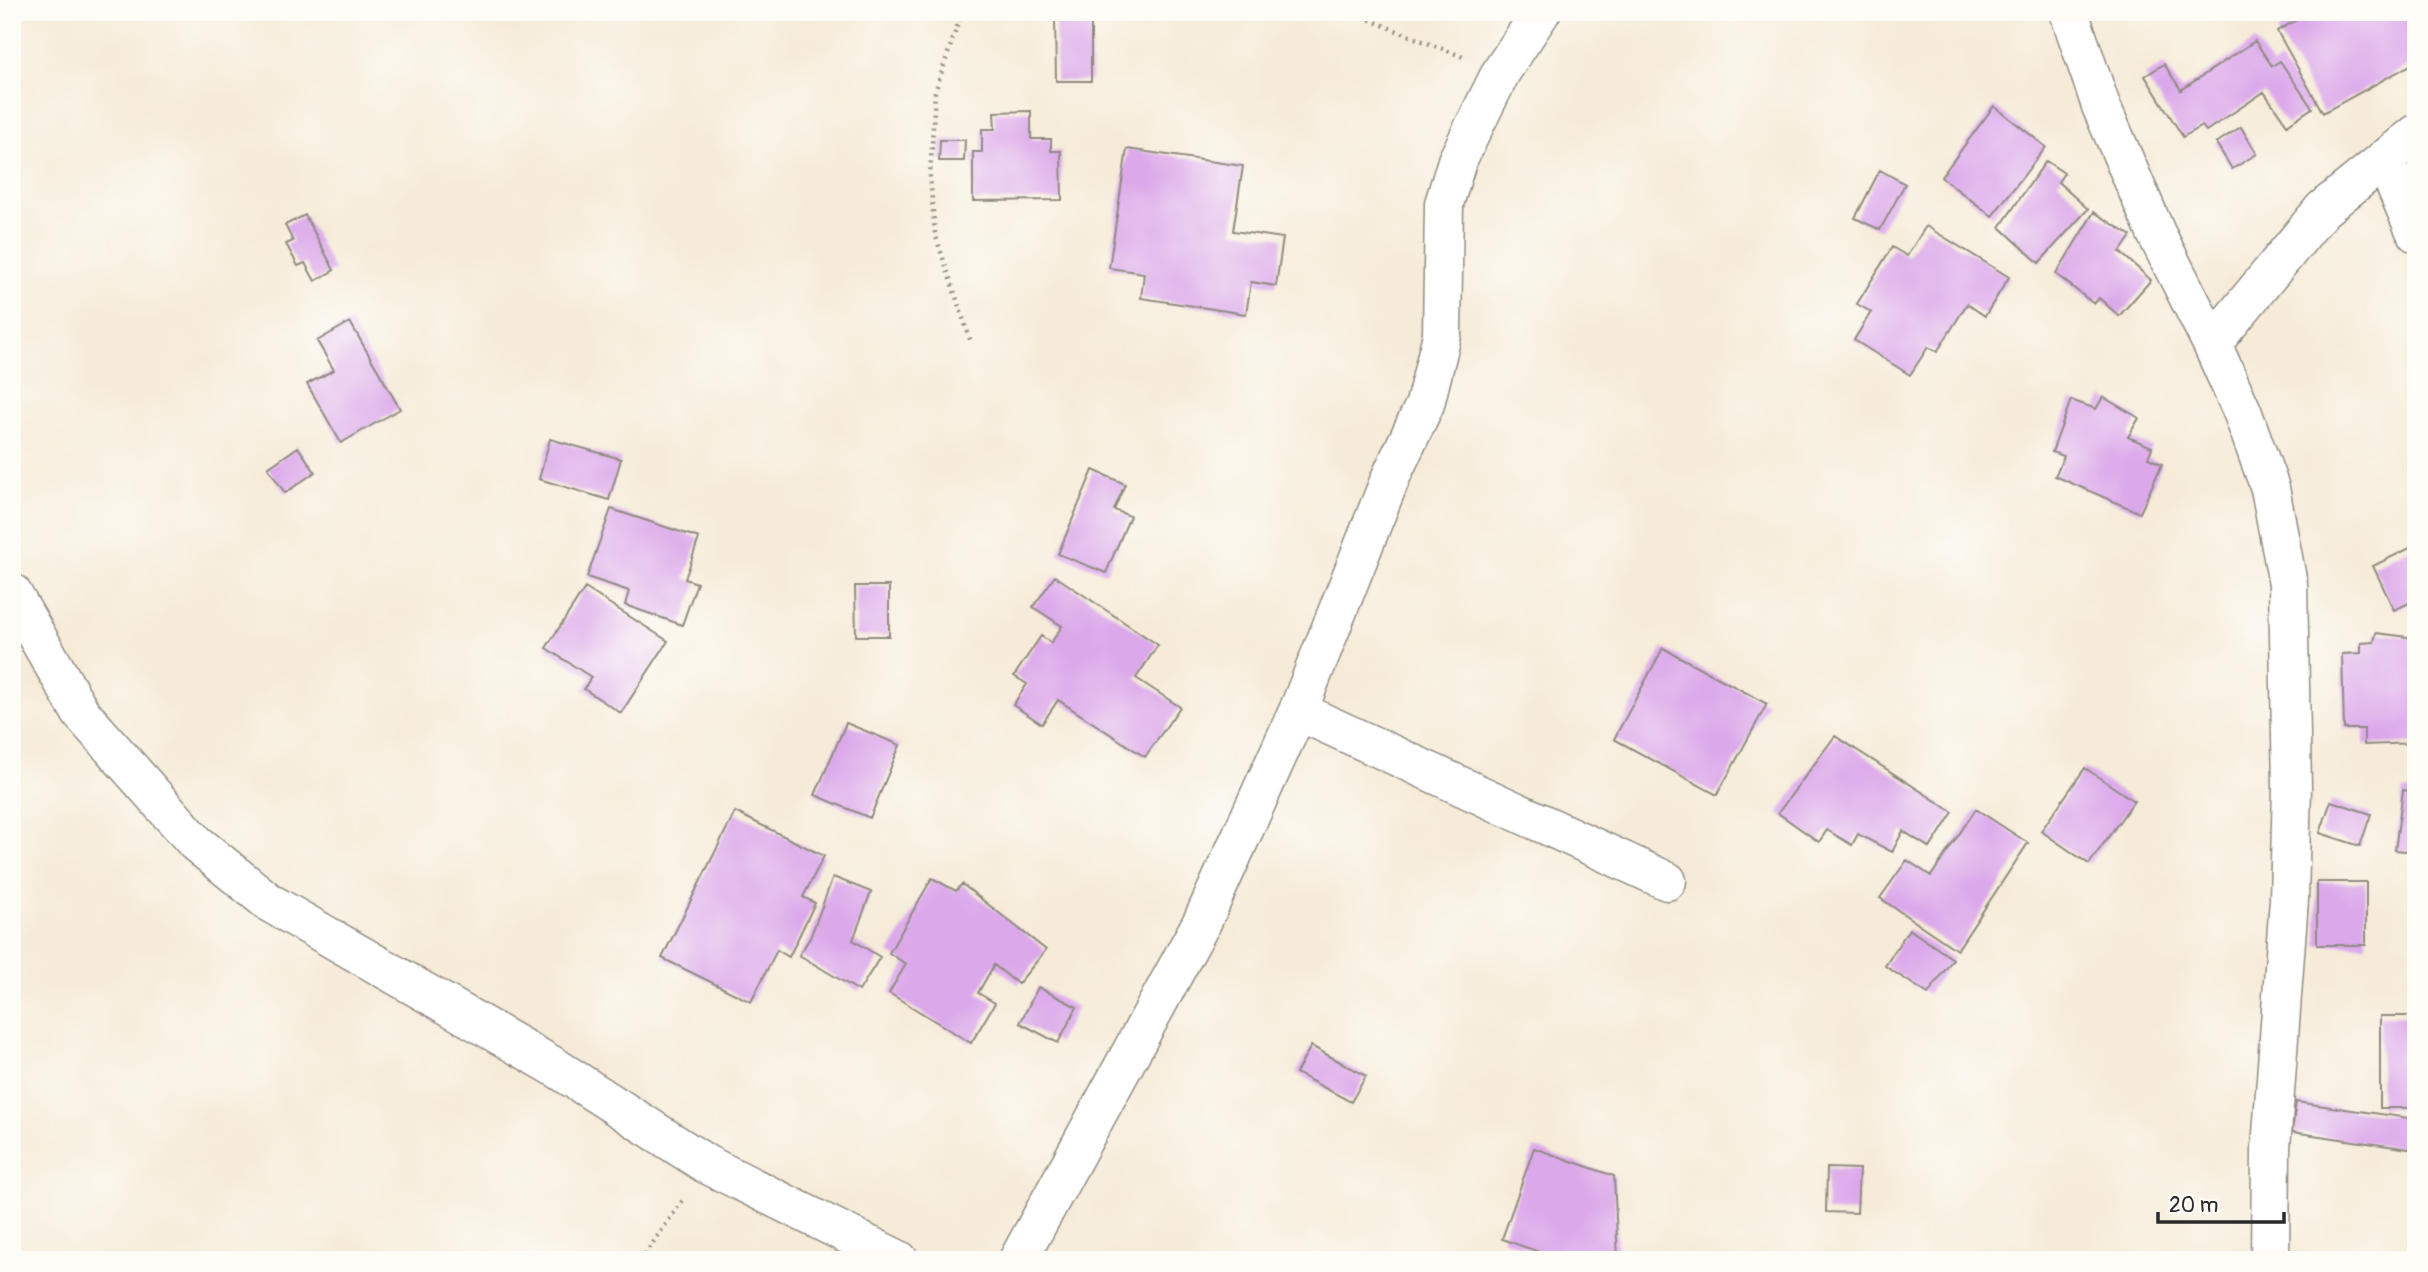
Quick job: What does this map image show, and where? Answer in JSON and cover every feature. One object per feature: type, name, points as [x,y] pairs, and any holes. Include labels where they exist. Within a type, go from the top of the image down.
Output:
[{"type":"street","points":[[1018,1260],[1203,920],[1298,711],[1392,474],[1425,404],[1442,335],[1444,204],[1457,161],[1500,72],[1541,12]]},
{"type":"street","points":[[2069,12],[2101,106],[2156,233],[2212,344],[2270,488],[2288,584],[2292,787],[2290,899],[2271,1148],[2270,1260]]},
{"type":"street","points":[[2212,344],[2323,209],[2416,134]]},
{"type":"street","points":[[2384,159],[2416,233]]},
{"type":"street","points":[[12,593],[81,713],[206,851],[270,903],[555,1067],[706,1164],[899,1260]]},
{"type":"street","points":[[1298,711],[1667,881]]},
{"type":"path","points":[[962,12],[935,92],[930,177],[935,234],[971,342]]},
{"type":"path","points":[[1350,12],[1500,72]]},
{"type":"path","points":[[641,1260],[706,1164]]},
{"type":"building","points":[[2311,12],[2416,12],[2416,62],[2323,113],[2277,31]]},
{"type":"building","points":[[1055,18],[1091,18],[1091,81],[1056,81]]},
{"type":"building","points":[[2255,41],[2272,66],[2280,61],[2312,108],[2287,125],[2264,92],[2206,131],[2202,126],[2183,137],[2145,76],[2164,64],[2181,90]]},
{"type":"building","points":[[1994,106],[2046,147],[1992,216],[1941,177]]},
{"type":"building","points":[[1031,111],[1031,139],[1051,139],[1051,151],[1061,151],[1062,200],[973,201],[973,152],[982,152],[982,129],[995,129],[994,112]]},
{"type":"building","points":[[2241,127],[2257,154],[2232,169],[2216,143]]},
{"type":"building","points":[[940,140],[965,140],[964,161],[939,161]]},
{"type":"building","points":[[1127,149],[1243,166],[1233,231],[1283,238],[1276,286],[1251,282],[1246,314],[1141,298],[1144,273],[1109,268]]},
{"type":"building","points":[[2046,161],[2064,173],[2058,182],[2088,209],[2039,263],[2000,227]]},
{"type":"building","points":[[1880,170],[1905,184],[1880,230],[1855,218]]},
{"type":"building","points":[[2094,212],[2131,236],[2120,252],[2151,280],[2119,316],[2099,298],[2094,304],[2056,274]]},
{"type":"building","points":[[305,215],[334,270],[315,281],[305,263],[298,266],[286,244],[293,241],[285,225]]},
{"type":"building","points":[[1926,226],[2009,277],[1985,316],[1967,304],[1937,352],[1928,347],[1910,375],[1854,340],[1871,312],[1857,304],[1892,247],[1907,256]]},
{"type":"building","points":[[350,322],[400,409],[341,443],[307,384],[334,370],[317,341]]},
{"type":"building","points":[[2103,397],[2139,418],[2128,437],[2152,447],[2148,458],[2162,464],[2140,513],[2055,476],[2064,456],[2052,452],[2071,400],[2096,409]]},
{"type":"building","points":[[550,439],[621,459],[609,500],[539,479]]},
{"type":"building","points":[[298,447],[315,472],[285,493],[268,468]]},
{"type":"building","points":[[1093,470],[1125,484],[1114,510],[1130,516],[1106,573],[1058,554]]},
{"type":"building","points":[[611,509],[699,538],[685,579],[697,583],[682,625],[625,605],[629,591],[587,577]]},
{"type":"building","points":[[2416,545],[2416,600],[2394,610],[2373,566]]},
{"type":"building","points":[[1055,576],[1158,645],[1136,678],[1180,707],[1145,757],[1058,700],[1042,724],[1013,705],[1027,684],[1014,676],[1041,636],[1051,643],[1062,626],[1033,607]]},
{"type":"building","points":[[855,586],[889,586],[889,636],[856,636]]},
{"type":"building","points":[[585,588],[668,641],[621,713],[584,689],[591,677],[546,648]]},
{"type":"building","points":[[2376,633],[2416,638],[2416,743],[2364,745],[2364,729],[2344,729],[2342,654],[2361,653],[2361,643],[2374,642]]},
{"type":"building","points":[[1663,648],[1767,704],[1717,795],[1614,739]]},
{"type":"building","points":[[846,723],[900,745],[870,818],[815,795]]},
{"type":"building","points":[[1835,736],[1953,812],[1930,848],[1903,831],[1892,852],[1858,834],[1852,845],[1827,830],[1819,842],[1778,813]]},
{"type":"building","points":[[2085,768],[2134,801],[2089,864],[2041,831]]},
{"type":"building","points":[[2403,790],[2416,792],[2416,852],[2395,850]]},
{"type":"building","points":[[2331,801],[2371,814],[2360,846],[2320,833]]},
{"type":"building","points":[[1976,809],[2028,843],[1957,950],[1880,898],[1907,860],[1931,876]]},
{"type":"building","points":[[735,812],[824,856],[803,897],[815,903],[789,957],[777,950],[751,1002],[662,958]]},
{"type":"building","points":[[833,877],[871,892],[853,940],[880,957],[859,991],[799,955],[810,938]]},
{"type":"building","points":[[932,878],[956,891],[962,884],[1046,950],[1018,984],[994,965],[978,993],[995,1003],[971,1043],[889,993],[906,964],[889,953]]},
{"type":"building","points":[[2317,882],[2366,882],[2366,945],[2317,945]]},
{"type":"building","points":[[1909,929],[1953,959],[1928,994],[1885,966]]},
{"type":"building","points":[[1038,987],[1077,1007],[1058,1043],[1020,1023]]},
{"type":"building","points":[[2380,1016],[2416,1016],[2416,1108],[2380,1108]]},
{"type":"building","points":[[1311,1046],[1366,1076],[1351,1102],[1296,1073]]},
{"type":"building","points":[[2296,1102],[2416,1119],[2416,1150],[2292,1132]]},
{"type":"building","points":[[1534,1148],[1614,1176],[1618,1260],[1562,1260],[1502,1239]]},
{"type":"building","points":[[1827,1168],[1859,1169],[1857,1213],[1826,1212]]}]
